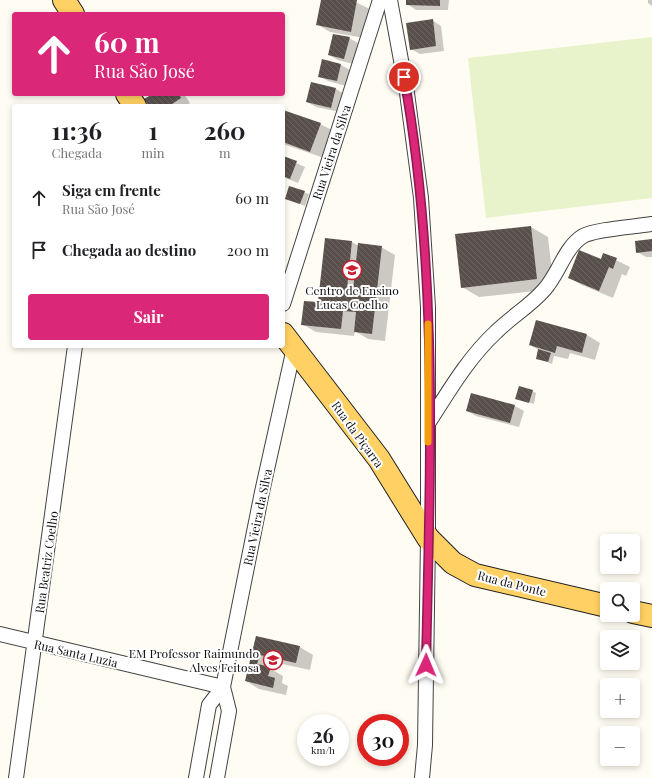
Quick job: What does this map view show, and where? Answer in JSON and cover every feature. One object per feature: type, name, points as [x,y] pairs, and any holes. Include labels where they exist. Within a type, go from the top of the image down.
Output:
[{"type":"main road","points":[[64,0],[72,12]]},
{"type":"main road","name":"Rua da Piçarra","points":[[289,341],[379,459],[428,538]]},
{"type":"main road","name":"Rua da Ponte","points":[[428,538],[453,562],[475,575],[600,604]]},
{"type":"main road","points":[[640,613],[652,616]]},
{"type":"street","name":"Rua Vieira da Silva","points":[[285,298],[380,0]]},
{"type":"street","points":[[390,0],[407,93],[421,198],[428,307],[428,538],[422,778]]},
{"type":"street","points":[[428,423],[475,354],[496,331],[545,290],[568,252],[578,239],[596,232],[652,224]]},
{"type":"street","name":"Rua Vieira da Silva","points":[[217,778],[229,712],[223,687],[262,492],[289,341]]},
{"type":"street","name":"Rua Beatriz Coelho","points":[[16,778],[75,348]]},
{"type":"street","name":"Rua Santa Luzia","points":[[0,634],[223,687]]},
{"type":"street","name":"Rua Vieira da Silva","points":[[196,778],[209,705],[223,687]]},
{"type":"green space","points":[[652,37],[652,198],[486,218],[468,58]]},
{"type":"building","points":[[321,0],[357,0],[351,32],[316,25]]},
{"type":"building","points":[[406,0],[440,0],[440,6],[406,5]]},
{"type":"building","points":[[433,19],[436,46],[410,50],[406,23]]},
{"type":"building","points":[[333,34],[350,37],[344,59],[328,55]]},
{"type":"building","points":[[322,59],[341,64],[337,81],[318,77]]},
{"type":"building","points":[[311,82],[336,88],[331,108],[306,102]]},
{"type":"building","points":[[149,96],[180,96],[181,98],[172,104],[148,104],[144,99]]},
{"type":"building","points":[[285,111],[321,123],[310,152],[285,143]]},
{"type":"building","points":[[285,157],[297,161],[290,179],[285,177]]},
{"type":"building","points":[[289,186],[305,191],[300,204],[285,199]]},
{"type":"building","points":[[531,226],[537,279],[461,288],[455,234]]},
{"type":"building","points":[[325,238],[352,241],[347,289],[353,290],[358,243],[382,246],[372,334],[354,332],[356,312],[343,311],[341,329],[301,325],[304,301],[318,302]]},
{"type":"building","points":[[652,239],[652,251],[636,253],[635,241]]},
{"type":"building","points":[[579,250],[601,259],[603,253],[617,258],[613,269],[609,267],[599,291],[568,278]]},
{"type":"building","points":[[536,320],[587,334],[582,353],[557,346],[555,353],[529,345]]},
{"type":"building","points":[[538,349],[551,353],[548,362],[536,359]]},
{"type":"building","points":[[519,386],[533,390],[529,403],[515,399]]},
{"type":"building","points":[[471,393],[515,405],[510,423],[466,411]]},
{"type":"building","points":[[256,636],[300,646],[296,663],[260,655],[257,664],[271,667],[268,676],[275,678],[273,688],[245,681]]},
{"type":"slow traffic","points":[[428,324],[428,442]]},
{"type":"place","name":"Centro de Ensino Lucas Coelho","points":[[352,270]]},
{"type":"place","name":"EM Professor Raimundo Alves Feitosa","points":[[273,660]]},
{"type":"route","points":[[404,77],[421,198],[428,307],[428,538],[426,665]]}]
